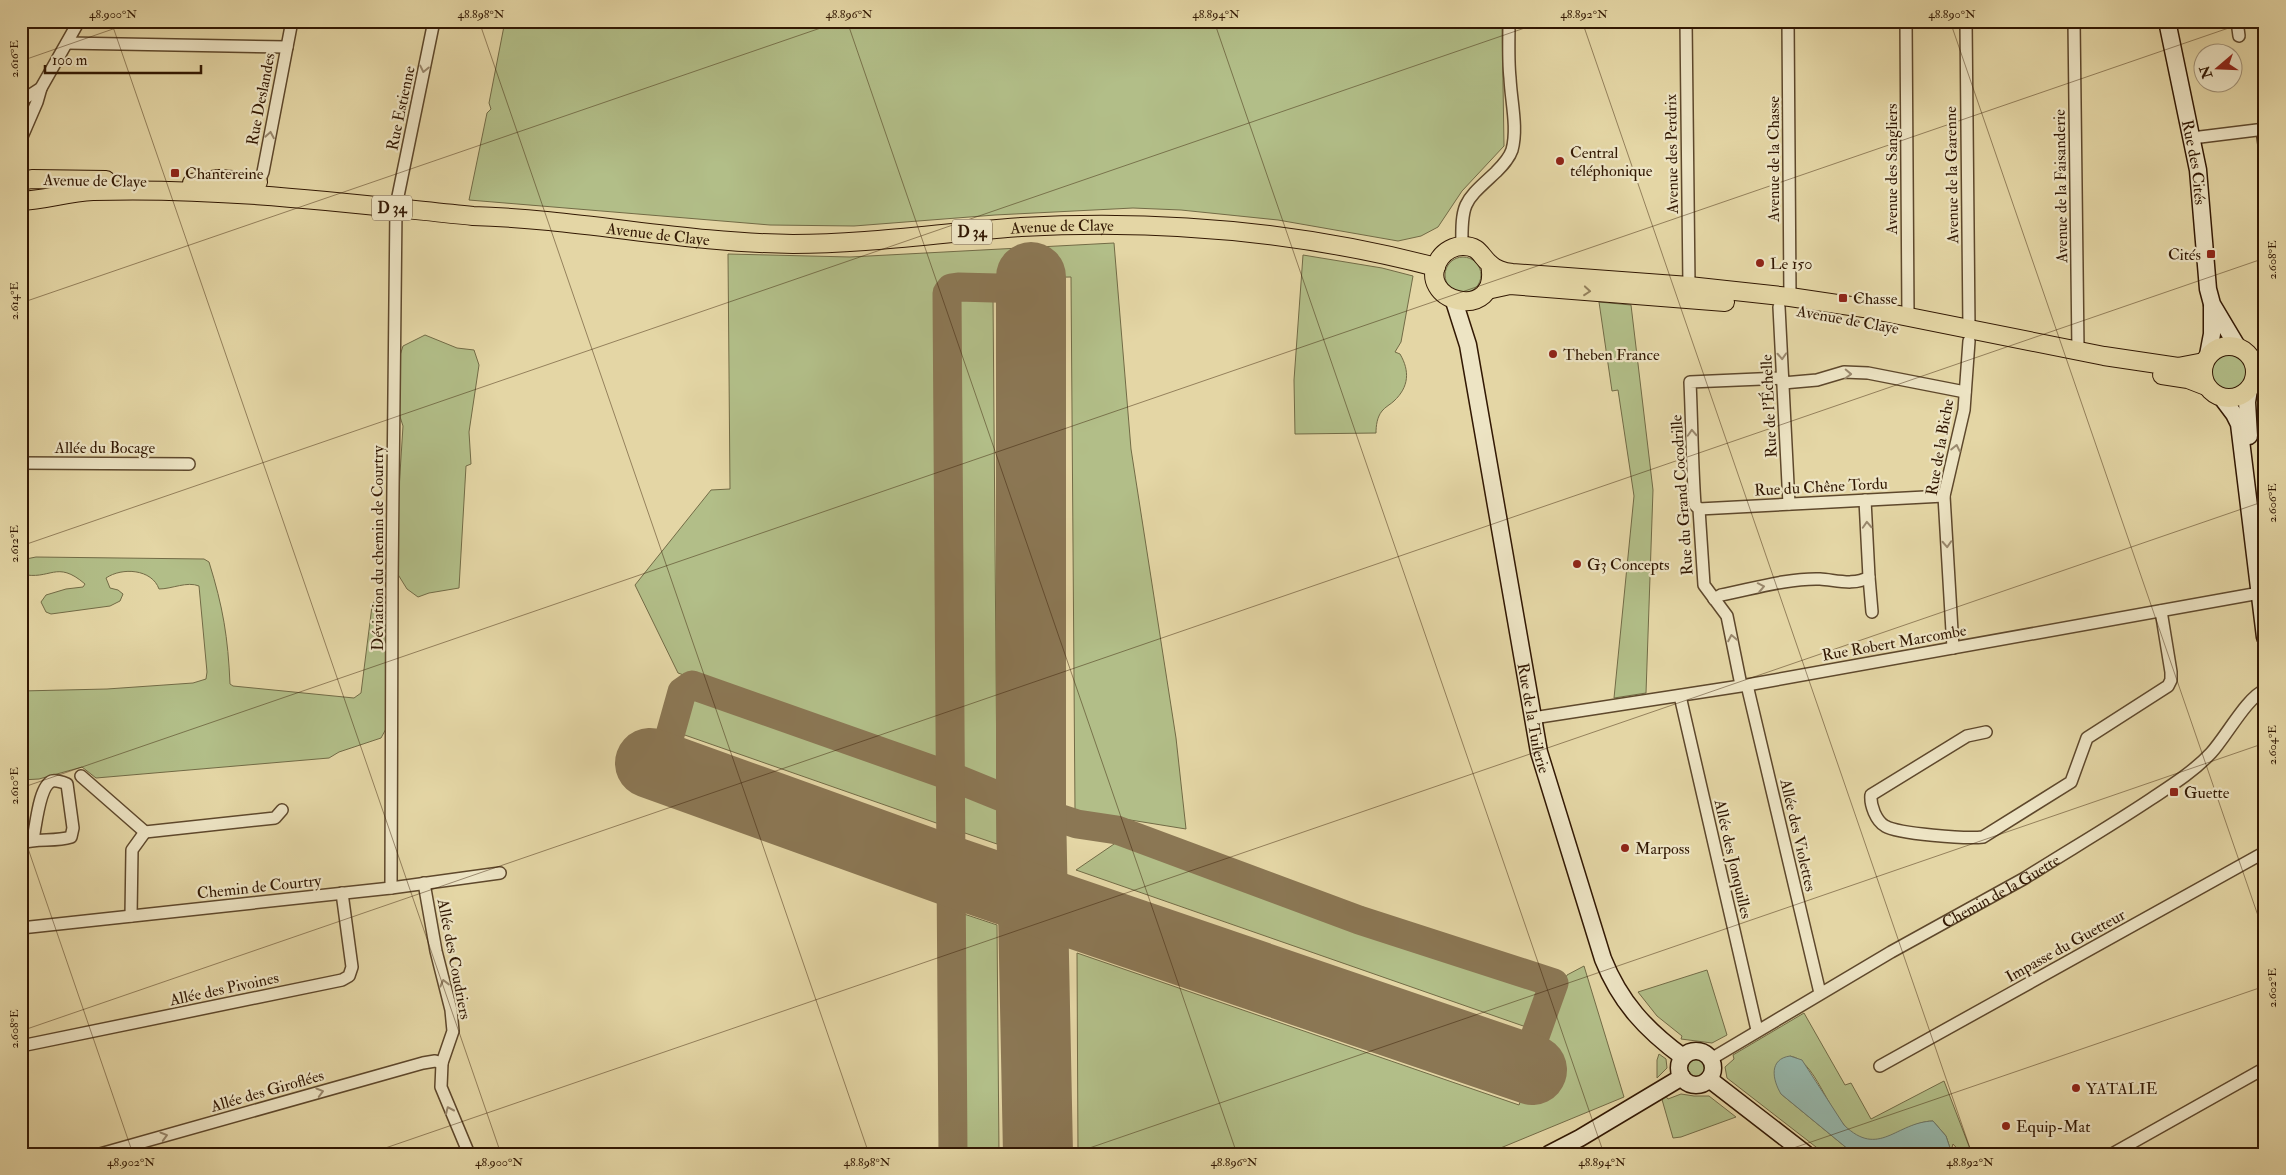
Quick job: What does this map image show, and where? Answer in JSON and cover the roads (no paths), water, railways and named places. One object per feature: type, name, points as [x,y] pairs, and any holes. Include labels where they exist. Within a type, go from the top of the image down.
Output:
[{"type":"main road","name":"Avenue de Claye","points":[[21,181],[32,179],[190,183],[219,180],[259,182],[293,186],[397,205]]},
{"type":"main road","name":"Avenue de Claye","points":[[21,202],[91,191],[199,192],[278,196],[474,210],[506,217],[694,238],[791,244],[863,241],[1022,227],[1170,227],[1231,231],[1304,240],[1436,267]]},
{"type":"main road","name":"Avenue de Claye","points":[[1462,246],[1479,251],[1490,264],[1512,273],[1689,286],[1785,302],[1865,320],[2178,367],[2206,358]]},
{"type":"main road","points":[[1454,301],[1446,297],[1437,283],[1436,267],[1443,254],[1462,246]]},
{"type":"main road","points":[[1483,294],[1491,282],[1490,264]]},
{"type":"main road","name":"Avenue de Claye","points":[[1454,301],[1471,301],[1483,294],[1510,285],[1864,308],[1908,317],[2044,356],[2188,379],[2206,386]]},
{"type":"main road","points":[[2226,345],[2237,346],[2247,352],[2257,374],[2237,397],[2222,398],[2213,394],[2206,386],[2203,378],[2206,358],[2216,348],[2226,345]]},
{"type":"street","points":[[21,139],[41,88],[79,21]]},
{"type":"street","name":"Rue Deslandes","points":[[259,182],[263,172],[292,21]]},
{"type":"street","name":"Rue Estienne","points":[[397,205],[434,21]]},
{"type":"street","points":[[1462,246],[1462,213],[1468,199],[1478,187],[1504,165],[1512,149],[1513,96],[1510,79],[1509,21]]},
{"type":"street","name":"Avenue des Perdrix","points":[[1686,21],[1689,286]]},
{"type":"street","name":"Avenue de la Chasse","points":[[1785,302],[1788,21]]},
{"type":"street","name":"Avenue des Sangliers","points":[[1906,21],[1908,317]]},
{"type":"street","name":"Avenue de la Garenne","points":[[1966,21],[1969,335]]},
{"type":"street","name":"Avenue de la Faisanderie","points":[[2074,21],[2078,351]]},
{"type":"street","name":"Rue des Cités","points":[[2168,21],[2198,170],[2206,272],[2212,304],[2212,334],[2206,358]]},
{"type":"street","points":[[2237,21],[2238,36]]},
{"type":"street","points":[[67,43],[286,47]]},
{"type":"street","points":[[21,101],[41,88]]},
{"type":"street","points":[[2192,138],[2264,129],[2265,152]]},
{"type":"street","name":"Avenue de Claye","points":[[199,192],[220,187],[253,189],[259,182]]},
{"type":"street","name":"Déviation du chemin de Courtry","points":[[391,888],[392,581],[397,205]]},
{"type":"street","points":[[2265,225],[2265,232]]},
{"type":"street","name":"Rue de la Tuilerie","points":[[1468,345],[1469,318],[1483,294]]},
{"type":"street","name":"Rue de la Tuilerie","points":[[1454,301],[1468,345],[1543,768],[1608,973],[1634,1015],[1650,1031],[1683,1057]]},
{"type":"street","name":"Rue de l'Échelle","points":[[1785,302],[1783,380],[1789,504]]},
{"type":"street","name":"Rue des Cités","points":[[2212,304],[2237,346]]},
{"type":"street","name":"Rue de la Biche","points":[[1953,648],[1944,496],[1964,410],[1969,335]]},
{"type":"street","points":[[1783,380],[1817,380],[1844,372],[1868,373],[1964,392]]},
{"type":"street","points":[[2257,374],[2247,402],[2265,558]]},
{"type":"street","name":"Rue du Grand Cocodrille","points":[[1744,685],[1727,616],[1703,582],[1699,509],[1695,505],[1692,468],[1690,382],[1783,380]]},
{"type":"street","points":[[2222,398],[2239,424],[2262,592],[2265,637]]},
{"type":"street","name":"Allée du Bocage","points":[[21,463],[189,464]]},
{"type":"street","name":"Rue du Chêne Tordu","points":[[1699,509],[1944,496]]},
{"type":"street","points":[[1865,500],[1872,612]]},
{"type":"street","points":[[1714,599],[1720,595],[1790,582],[1821,579],[1833,582],[1860,581],[1870,577]]},
{"type":"street","name":"Rue Robert Marcombe","points":[[1533,718],[1744,685],[2262,592]]},
{"type":"street","points":[[1986,732],[1967,736],[1871,796],[1870,803],[1880,822],[1892,829],[1968,839],[1983,837],[2071,782],[2087,738],[2168,686],[2171,680],[2171,672],[2161,610]]},
{"type":"street","name":"Allée des Violettes","points":[[1744,685],[1820,993]]},
{"type":"street","name":"Chemin de la Guette","points":[[1711,1059],[1913,939],[1941,926],[2025,878],[2044,864],[2110,826],[2174,784],[2208,756],[2227,734],[2253,697],[2265,690]]},
{"type":"street","name":"Allée des Jonquilles","points":[[1680,696],[1757,1030]]},
{"type":"street","points":[[81,776],[144,832],[275,818],[282,810]]},
{"type":"street","points":[[21,843],[33,839],[62,840],[71,837],[73,828],[67,784],[57,780],[50,782],[42,790],[33,839]]},
{"type":"street","points":[[131,916],[132,850],[144,832]]},
{"type":"street","name":"Impasse du Guetteur","points":[[1880,1066],[2265,852]]},
{"type":"street","name":"Chemin de Courtry","points":[[21,928],[391,888],[500,873]]},
{"type":"street","name":"Allée des Coudriers","points":[[424,883],[436,951],[451,1010],[453,1031],[442,1064],[441,1087],[443,1096],[469,1154]]},
{"type":"street","name":"Allée des Pivoines","points":[[21,1046],[342,980],[349,976],[352,967],[342,893]]},
{"type":"street","points":[[1697,1050],[1703,1052],[1711,1059],[1713,1069],[1709,1079],[1705,1082],[1690,1083],[1682,1077],[1680,1067],[1683,1057],[1687,1053],[1697,1050]]},
{"type":"street","name":"Allée des Giroflées","points":[[100,1154],[423,1063],[435,1061],[442,1064]]},
{"type":"street","points":[[2112,1154],[2265,1068]]},
{"type":"street","points":[[1549,1154],[1682,1077]]},
{"type":"street","points":[[1709,1079],[1806,1154]]},
{"type":"water","points":[[1790,1056],[1802,1060],[1844,1125],[1856,1135],[1867,1139],[1878,1139],[1920,1123],[1933,1121],[1946,1136],[1952,1154],[1854,1154],[1781,1094],[1774,1076],[1774,1070],[1778,1061]]},
{"type":"place","name":"Central téléphonique","points":[[1560,161]]},
{"type":"place","name":"Chantereine","points":[[175,173]]},
{"type":"place","name":"Cités","points":[[2211,254]]},
{"type":"place","name":"Le 150","points":[[1760,263]]},
{"type":"place","name":"Chasse","points":[[1843,298]]},
{"type":"place","name":"Theben France","points":[[1553,354]]},
{"type":"place","name":"G3 Concepts","points":[[1577,564]]},
{"type":"place","name":"Guette","points":[[2174,792]]},
{"type":"place","name":"Marposs","points":[[1625,848]]},
{"type":"place","name":"YATALIE","points":[[2076,1088]]},
{"type":"place","name":"Equip-Mat","points":[[2006,1126]]}]
